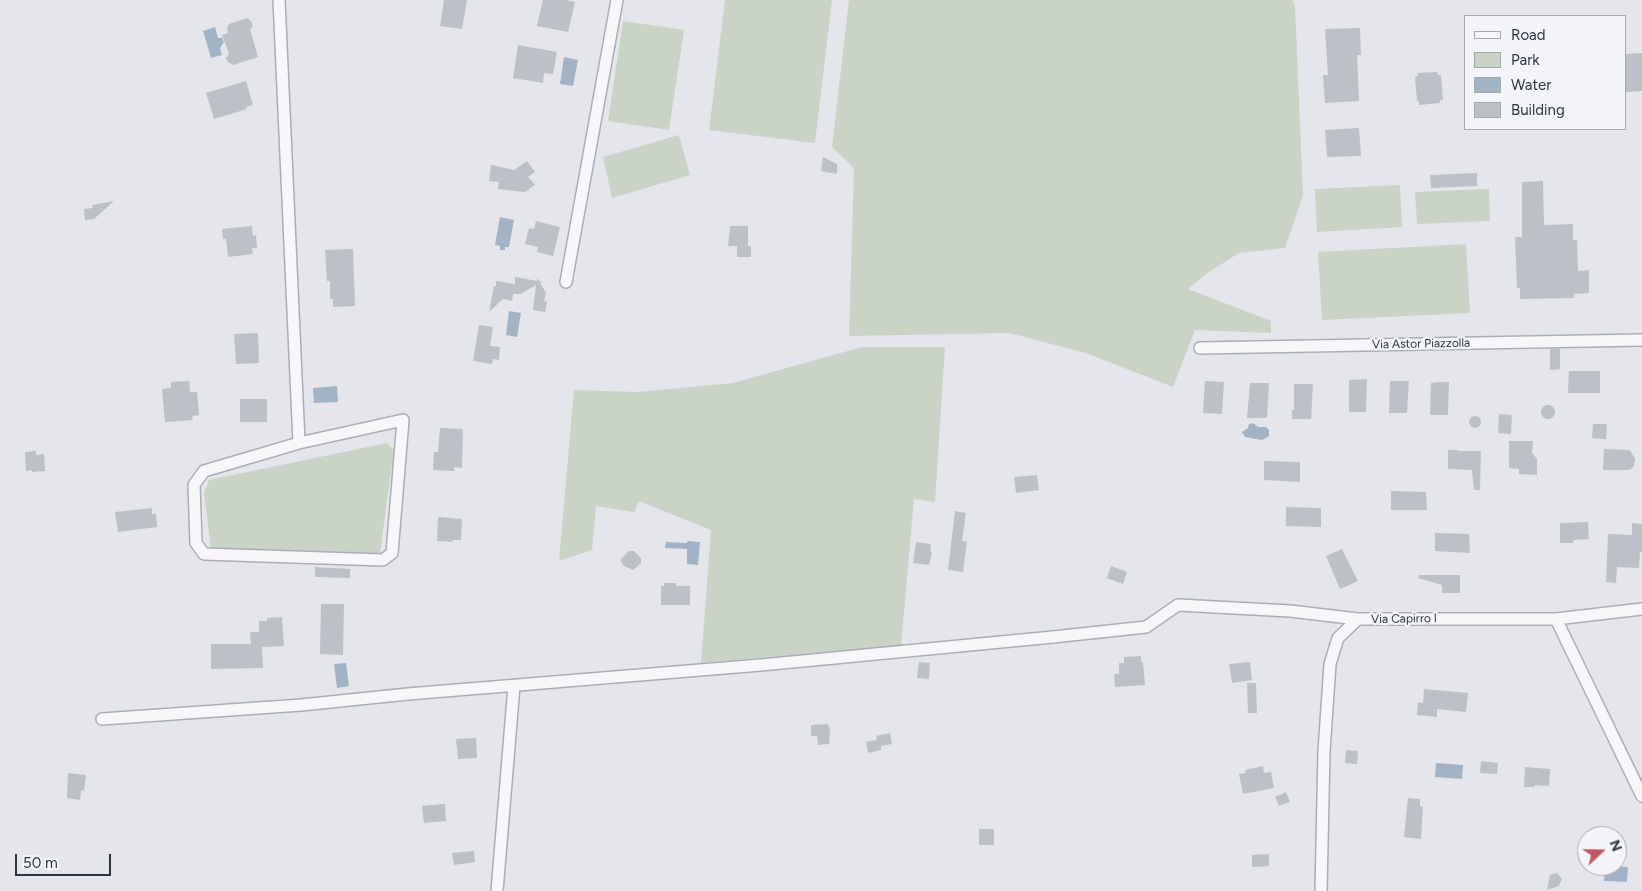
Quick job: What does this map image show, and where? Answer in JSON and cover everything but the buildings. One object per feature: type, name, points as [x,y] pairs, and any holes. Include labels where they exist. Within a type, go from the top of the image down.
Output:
[{"type":"street","points":[[279,0],[299,442]]},
{"type":"street","points":[[566,282],[617,0]]},
{"type":"street","name":"Via Astor Piazzolla","points":[[1200,348],[1642,340]]},
{"type":"street","points":[[403,420],[392,552],[383,560],[204,554],[196,543],[194,485],[204,471],[299,442],[403,420]]},
{"type":"street","points":[[102,719],[301,705],[408,694],[771,664],[1146,627],[1178,606],[1290,611],[1358,619]]},
{"type":"street","name":"Via Capirro I","points":[[1320,891],[1324,751],[1330,664],[1338,638],[1358,619],[1556,619],[1642,609]]},
{"type":"street","points":[[1556,619],[1642,796]]},
{"type":"street","points":[[497,891],[514,686]]},
{"type":"green space","points":[[725,0],[832,0],[815,143],[709,130]]},
{"type":"green space","points":[[849,0],[1292,0],[1295,5],[1303,196],[1285,248],[1239,253],[1206,274],[1188,289],[1271,321],[1271,333],[1195,330],[1173,387],[1086,353],[1009,333],[849,336],[854,168],[832,147]]},
{"type":"green space","points":[[623,21],[684,30],[669,130],[608,121]]},
{"type":"green space","points":[[679,135],[690,175],[612,198],[603,157]]},
{"type":"green space","points":[[1400,185],[1402,227],[1317,232],[1315,189]]},
{"type":"green space","points":[[1489,189],[1490,221],[1417,224],[1415,192]]},
{"type":"green space","points":[[1466,244],[1470,313],[1322,320],[1318,252]]},
{"type":"green space","points":[[862,347],[945,347],[935,502],[914,499],[901,646],[701,663],[711,530],[639,501],[634,512],[596,506],[592,550],[559,561],[574,390],[637,392],[733,383]]},
{"type":"green space","points":[[387,443],[394,450],[380,553],[211,548],[204,493],[209,480]]},
{"type":"water","points":[[215,27],[218,38],[222,38],[224,42],[220,48],[222,55],[211,58],[203,31]]},
{"type":"water","points":[[564,57],[578,60],[573,86],[560,84]]},
{"type":"water","points":[[500,217],[514,220],[509,247],[505,247],[505,250],[500,250],[500,246],[495,245]]},
{"type":"water","points":[[509,311],[521,313],[517,337],[506,335]]},
{"type":"water","points":[[337,386],[338,402],[314,403],[313,388]]},
{"type":"water","points":[[1253,423],[1258,427],[1266,427],[1269,430],[1269,436],[1262,440],[1245,437],[1242,432],[1248,428],[1249,424]]},
{"type":"water","points":[[688,541],[700,542],[698,565],[687,564],[687,549],[665,548],[666,542],[686,543]]},
{"type":"water","points":[[346,663],[349,686],[337,688],[334,664]]},
{"type":"water","points":[[1436,763],[1463,765],[1462,779],[1435,777]]},
{"type":"water","points":[[1628,867],[1627,882],[1604,881],[1604,876],[1627,876]]}]
